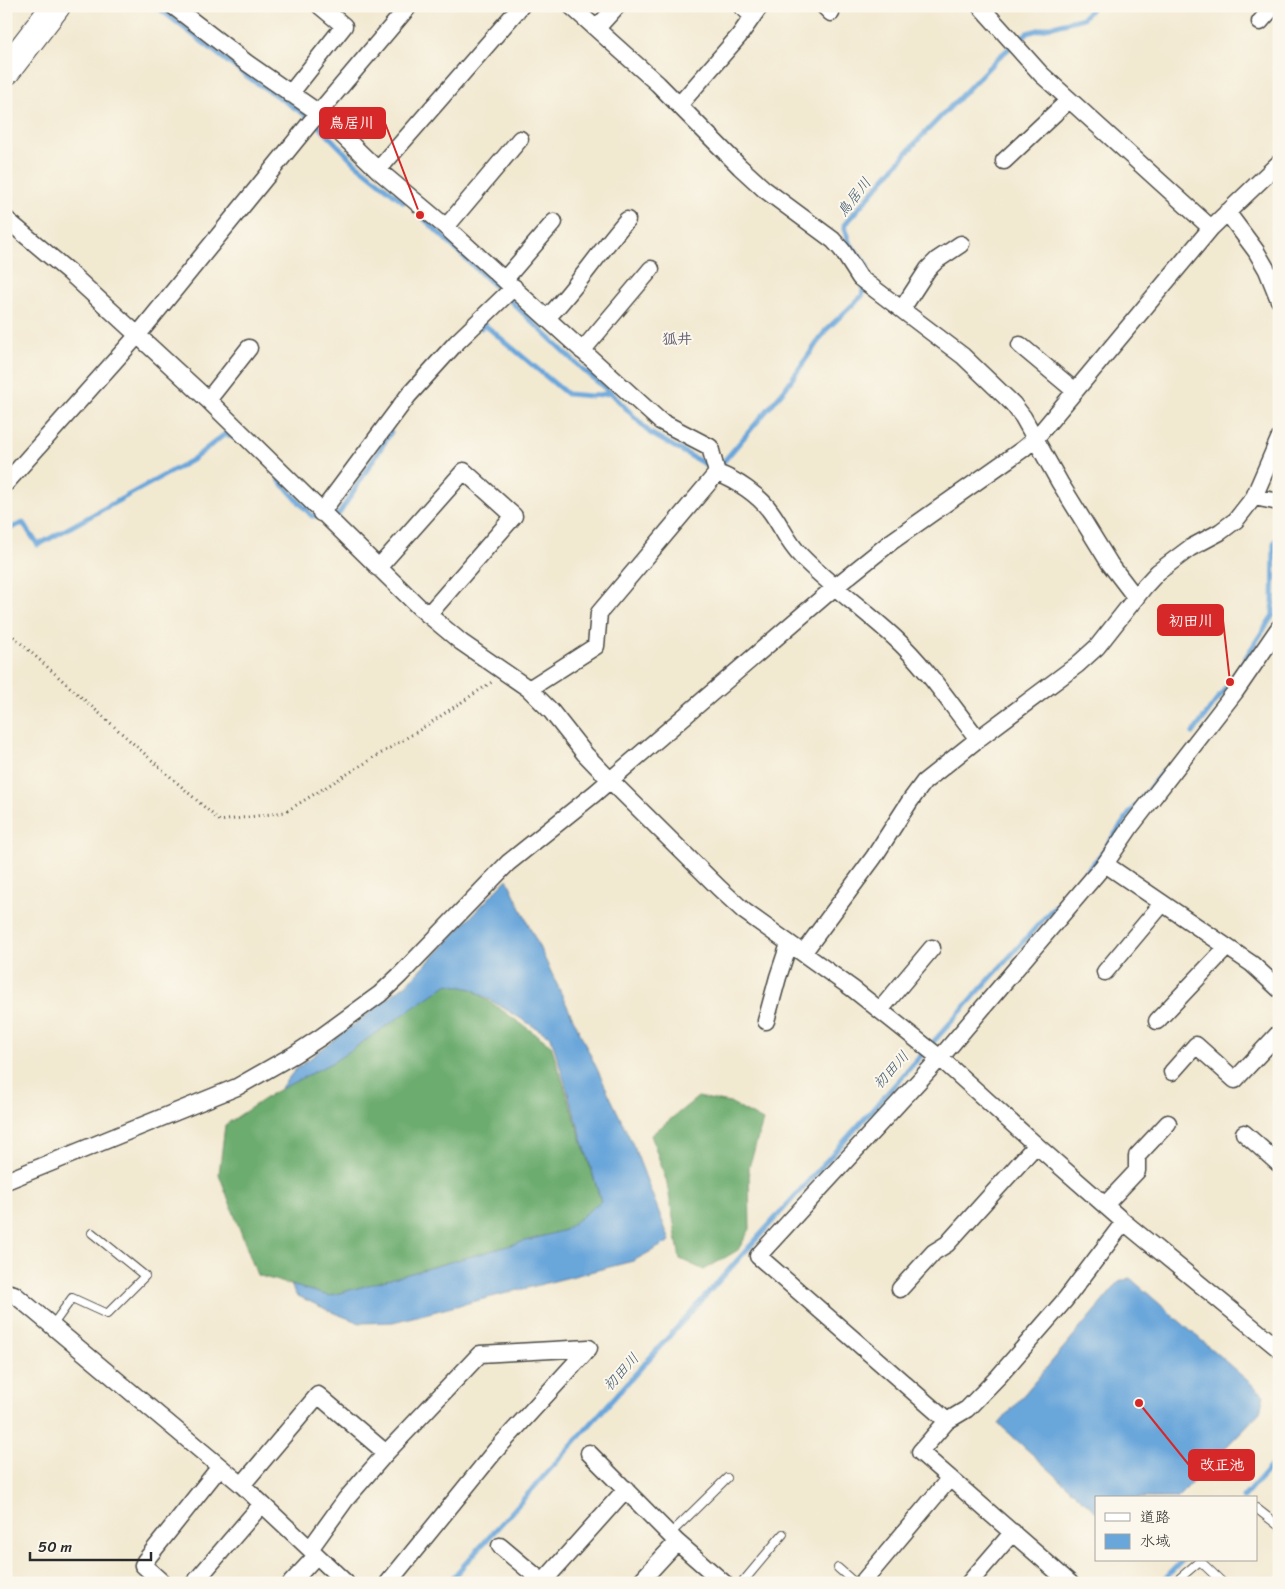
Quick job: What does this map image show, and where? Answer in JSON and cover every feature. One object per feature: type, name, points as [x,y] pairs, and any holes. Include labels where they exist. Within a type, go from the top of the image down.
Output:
[{"type":"highway","points":[[6,71],[56,6]]},
{"type":"street","points":[[290,94],[344,26],[320,6]]},
{"type":"street","points":[[6,483],[137,336],[409,6]]},
{"type":"street","points":[[378,170],[521,6]]},
{"type":"street","points":[[571,6],[680,104],[740,167],[764,189],[833,240],[842,250],[860,278],[963,356],[1014,404],[1110,564],[1136,598]]},
{"type":"street","points":[[597,28],[617,6]]},
{"type":"street","points":[[980,6],[1041,74],[1211,228]]},
{"type":"street","points":[[1260,22],[1274,6]]},
{"type":"street","points":[[182,9],[290,94],[315,118],[446,226],[639,404],[660,421],[710,447],[716,473]]},
{"type":"street","points":[[680,104],[725,53],[751,10]]},
{"type":"street","points":[[1004,161],[1070,100]]},
{"type":"street","points":[[446,226],[520,139]]},
{"type":"street","points":[[6,1181],[237,1087],[296,1054],[380,994],[508,863],[610,780],[835,587],[891,542],[1036,438],[1211,228],[1279,163]]},
{"type":"street","points":[[1227,212],[1256,251],[1267,270],[1279,300]]},
{"type":"street","points":[[6,219],[69,272],[208,400],[378,568],[428,614],[461,642],[529,689],[551,711],[585,754],[610,780],[744,911],[880,1010],[940,1058],[1124,1222],[1279,1349]]},
{"type":"street","points":[[547,318],[570,294],[605,245],[627,220]]},
{"type":"street","points":[[325,516],[408,396],[456,343],[500,300],[509,283],[554,222]]},
{"type":"street","points":[[902,309],[928,268],[936,260],[960,244]]},
{"type":"street","points":[[582,350],[651,269]]},
{"type":"street","points":[[1020,345],[1075,391]]},
{"type":"street","points":[[208,400],[249,348]]},
{"type":"street","points":[[803,953],[874,857],[924,782],[978,738],[1077,666],[1097,647],[1158,572],[1173,559],[1220,532],[1236,520],[1254,497],[1279,439]]},
{"type":"street","points":[[378,568],[464,470],[514,516],[428,614]]},
{"type":"street","points":[[716,473],[739,484],[764,504],[794,549],[897,640],[925,670],[978,738]]},
{"type":"street","points":[[529,689],[596,646],[600,613],[716,473]]},
{"type":"street","points":[[1254,497],[1279,502]]},
{"type":"street","points":[[947,1422],[758,1256],[940,1058],[1105,864],[1131,826],[1235,692],[1279,628]]},
{"type":"street","points":[[1105,864],[1252,964],[1278,985]]},
{"type":"street","points":[[1105,972],[1162,904]]},
{"type":"street","points":[[766,1021],[789,944]]},
{"type":"street","points":[[1157,1021],[1226,947]]},
{"type":"street","points":[[880,1010],[932,948]]},
{"type":"street","points":[[1172,1072],[1196,1045],[1235,1080],[1279,1033]]},
{"type":"street","points":[[1105,1205],[1136,1171],[1137,1156],[1168,1123]]},
{"type":"street","points":[[1244,1133],[1279,1164]]},
{"type":"street","points":[[900,1289],[934,1252],[947,1244],[1036,1145]]},
{"type":"street","points":[[1070,1583],[920,1452],[947,1422],[966,1409],[999,1376],[1065,1300],[1124,1222]]},
{"type":"street","points":[[6,1292],[14,1294],[219,1468],[242,1485],[346,1583]]},
{"type":"street","points":[[291,1583],[346,1499],[386,1453],[480,1354],[589,1348],[495,1452],[388,1583]]},
{"type":"street","points":[[242,1485],[318,1395],[386,1453]]},
{"type":"street","points":[[590,1453],[674,1538],[724,1583]]},
{"type":"street","points":[[163,1583],[143,1565],[219,1468]]},
{"type":"street","points":[[862,1583],[950,1478]]},
{"type":"street","points":[[500,1546],[543,1582],[626,1489]]},
{"type":"street","points":[[194,1583],[262,1504]]},
{"type":"street","points":[[969,1583],[1013,1532]]},
{"type":"street","points":[[639,1583],[674,1538]]},
{"type":"lane","points":[[52,1326],[72,1298],[107,1314],[145,1276],[92,1233]]},
{"type":"lane","points":[[674,1538],[727,1478]]},
{"type":"lane","points":[[1258,1510],[1279,1526]]},
{"type":"lane","points":[[742,1583],[784,1534]]},
{"type":"lane","points":[[1174,1583],[1199,1562]]},
{"type":"lane","points":[[1201,1562],[1222,1583]]},
{"type":"lane","points":[[838,1568],[855,1583]]},
{"type":"path","points":[[6,630],[220,821],[285,812],[421,729],[505,673]]},
{"type":"green space","points":[[448,983],[472,989],[551,1045],[601,1201],[565,1230],[329,1296],[257,1275],[219,1174],[225,1125],[273,1093],[335,1061]]},
{"type":"green space","points":[[698,1097],[730,1103],[763,1121],[749,1167],[750,1229],[738,1250],[704,1270],[680,1259],[667,1183],[651,1135]]},
{"type":"water","points":[[507,879],[634,1147],[670,1241],[633,1261],[393,1322],[360,1323],[296,1295],[291,1285],[329,1296],[565,1230],[601,1201],[551,1037],[472,989],[448,984],[335,1061],[279,1090],[295,1070],[409,982]]},
{"type":"water","points":[[1130,1278],[1264,1395],[1260,1412],[1179,1496],[1095,1496],[1095,1511],[999,1424],[1119,1282]]},
{"type":"waterway","name":"鳥居川","points":[[156,6],[245,75],[313,120],[355,163],[404,202]]},
{"type":"waterway","name":"鳥居川","points":[[865,277],[867,266],[849,242],[844,225],[917,141],[998,58],[1027,33],[1083,18],[1094,6]]},
{"type":"waterway","name":"鳥居川","points":[[422,217],[583,370],[611,393]]},
{"type":"waterway","name":"鳥居川","points":[[719,467],[785,389],[826,330],[862,296],[864,285]]},
{"type":"waterway","points":[[481,328],[485,325],[567,394],[591,396],[611,393],[650,433],[712,468]]},
{"type":"waterway","points":[[330,515],[339,514],[391,432]]},
{"type":"waterway","points":[[6,530],[23,523],[38,545],[192,460],[225,434],[240,440]]},
{"type":"waterway","points":[[279,480],[312,516],[319,516]]},
{"type":"waterway","name":"初田川","points":[[1193,733],[1230,682],[1273,615],[1274,543],[1279,535]]},
{"type":"waterway","name":"初田川","points":[[448,1583],[1099,857],[1132,810],[1163,771]]},
{"type":"waterway","points":[[1245,1496],[1279,1457]]},
{"type":"waterway","points":[[1160,1583],[1181,1562]]},
{"type":"place","name":"鳥居川","points":[[420,215]]},
{"type":"place","name":"初田川","points":[[1230,682]]},
{"type":"place","name":"改正池","points":[[1139,1403]]},
{"type":"district","name":"狐井","points":[[677,339]]}]
